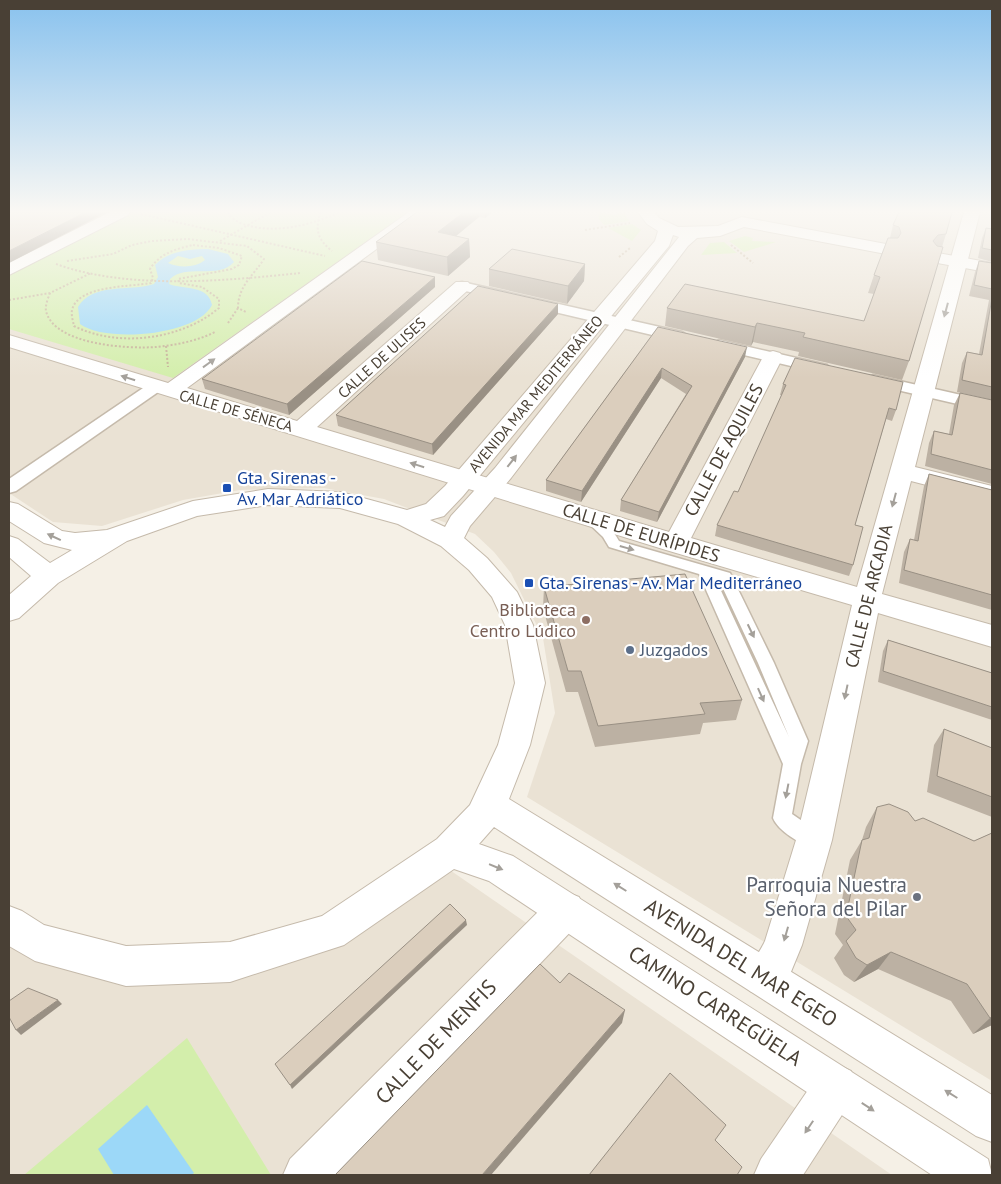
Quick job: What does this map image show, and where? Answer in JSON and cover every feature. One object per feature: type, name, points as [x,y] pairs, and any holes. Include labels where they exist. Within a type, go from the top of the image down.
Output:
[{"type":"street","points":[[9,487],[271,318],[342,267]]},
{"type":"street","name":"AVENIDA MAR MEDITERRÁNEO","points":[[450,540],[460,522],[491,487],[646,267]]},
{"type":"street","name":"AVENIDA MAR MEDITERRÁNEO","points":[[407,518],[435,510],[659,267]]},
{"type":"street","name":"CALLE DE ARCADIA","points":[[764,978],[774,965],[783,945],[814,840],[867,600],[923,392],[947,267]]},
{"type":"street","points":[[453,284],[837,372]]},
{"type":"street","name":"CALLE DE ULISES","points":[[301,430],[453,284]]},
{"type":"street","name":"CALLE DE SÉNECA","points":[[9,341],[162,389],[464,479]]},
{"type":"street","name":"CALLE DE AQUILES","points":[[675,544],[773,357]]},
{"type":"street","points":[[856,376],[992,407]]},
{"type":"street","points":[[902,471],[992,494]]},
{"type":"street","name":"CALLE DE EURÍPIDES","points":[[464,479],[675,544],[992,636]]},
{"type":"street","points":[[9,510],[57,540],[85,543],[118,535],[193,509],[268,497],[341,500],[407,518],[450,540],[478,564],[503,592],[519,625],[530,683],[514,745],[489,805],[450,851],[331,932],[230,962],[126,966],[18,937]]},
{"type":"street","points":[[9,611],[48,576],[118,535]]},
{"type":"street","points":[[9,545],[29,558],[48,576]]},
{"type":"street","name":"AVENIDA DEL MAR EGEO","points":[[489,805],[992,1120]]},
{"type":"street","name":"CAMINO CARREGÜELA","points":[[450,851],[500,868],[972,1175]]},
{"type":"street","name":"CALLE DE MENFIS","points":[[306,1175],[566,910]]},
{"type":"street","points":[[777,1175],[836,1086]]},
{"type":"lane","points":[[590,518],[608,534],[614,544],[705,571],[792,764],[782,818],[814,840]]},
{"type":"path","points":[[69,267],[91,273],[178,282],[247,278],[328,267]]},
{"type":"path","points":[[151,267],[152,280]]},
{"type":"path","points":[[178,282],[178,279],[189,274],[229,271],[235,267]]},
{"type":"path","points":[[226,325],[237,312],[237,301],[247,278],[258,267]]},
{"type":"path","points":[[9,300],[50,293],[91,273]]},
{"type":"path","points":[[152,280],[151,283],[141,286],[105,288],[83,296],[72,308],[70,314],[74,326],[96,336],[113,338],[149,336],[195,325],[209,317],[219,308],[219,299],[210,292],[178,282]]},
{"type":"path","points":[[50,293],[46,300],[46,316],[50,322],[66,334],[90,343],[154,347],[193,340],[218,331]]},
{"type":"path","points":[[238,308],[271,318]]},
{"type":"shaded area","points":[[9,267],[992,267],[992,1081],[527,797],[555,713],[543,638],[511,573],[494,552],[475,534],[384,499],[324,488],[240,490],[183,500],[102,526],[53,522],[9,493]]},
{"type":"shaded area","points":[[444,866],[892,1175],[9,1175],[9,947],[162,980],[259,971]]},
{"type":"green space","points":[[22,267],[330,267],[173,378],[9,329],[9,274]]},
{"type":"green space","points":[[187,1038],[271,1175],[24,1175]]},
{"type":"water","points":[[156,267],[226,267],[220,270],[185,272],[177,274],[170,279],[169,284],[200,291],[210,298],[212,305],[203,315],[189,324],[170,330],[129,335],[92,330],[80,324],[78,307],[93,294],[113,289],[154,284],[158,277]]},
{"type":"water","points":[[147,1105],[194,1173],[191,1175],[114,1175],[98,1149]]},
{"type":"building","points":[[354,267],[391,267],[435,277],[287,404],[202,379]]},
{"type":"building","points":[[491,267],[582,267],[568,286],[489,269]]},
{"type":"building","points":[[877,267],[937,267],[909,361],[803,337],[805,333],[757,323],[755,327],[667,308],[685,284],[864,321],[880,277],[874,275]]},
{"type":"building","points":[[978,267],[992,267],[992,289],[974,285]]},
{"type":"building","points":[[478,286],[558,304],[432,444],[336,415]]},
{"type":"building","points":[[992,298],[992,387],[962,380],[967,352],[982,355]]},
{"type":"building","points":[[658,327],[747,347],[659,512],[621,500],[692,386],[662,368],[582,491],[546,480]]},
{"type":"building","points":[[795,358],[903,382],[896,410],[889,408],[855,525],[863,527],[853,565],[717,525],[734,491],[738,492],[786,385],[783,384]]},
{"type":"building","points":[[960,393],[992,400],[992,470],[931,454],[934,431],[952,435]]},
{"type":"building","points":[[929,474],[992,490],[992,595],[904,570],[910,539],[918,541]]},
{"type":"building","name":"Juzgados","points":[[685,574],[742,700],[700,703],[705,714],[598,726],[581,671],[568,671],[544,587]]},
{"type":"building","points":[[888,640],[992,673],[992,707],[883,671]]},
{"type":"building","points":[[944,729],[992,748],[992,797],[937,776]]},
{"type":"building","name":"Parroquia Nuestra Señora del Pilar","points":[[889,804],[908,812],[915,821],[923,818],[974,841],[992,833],[992,1017],[990,1018],[967,984],[891,952],[867,965],[856,958],[846,941],[856,930],[846,916],[862,840],[869,838],[877,807]]},
{"type":"building","points":[[450,904],[466,920],[290,1085],[275,1064]]},
{"type":"building","points":[[540,964],[560,983],[569,973],[625,1010],[482,1175],[335,1175]]},
{"type":"building","points":[[28,988],[58,1000],[16,1030],[9,1017],[9,1001]]},
{"type":"building","points":[[670,1073],[726,1125],[715,1140],[742,1167],[737,1175],[589,1175]]},
{"type":"place","name":"Gta. Sirenas - Av. Mar Adriático","points":[[227,488]]},
{"type":"place","name":"Gta. Sirenas - Av. Mar Mediterráneo","points":[[529,583]]},
{"type":"place","name":"Biblioteca Centro Lúdico","points":[[586,620]]},
{"type":"place","name":"Juzgados","points":[[630,650]]},
{"type":"place","name":"Parroquia Nuestra Señora del Pilar","points":[[917,897]]}]
